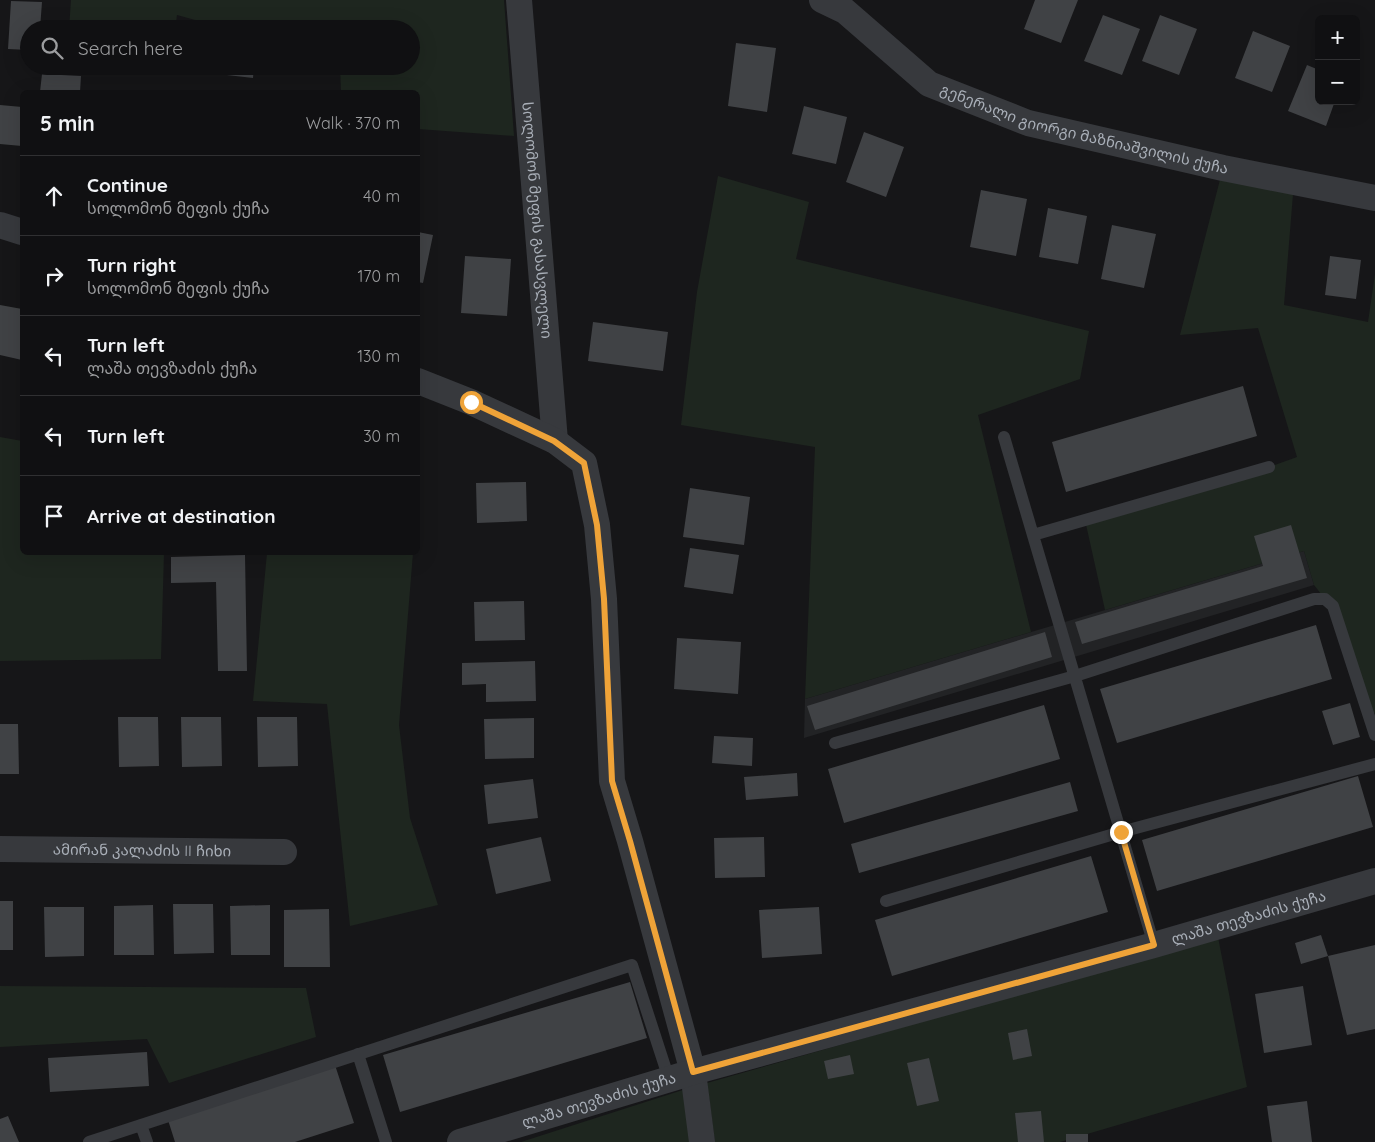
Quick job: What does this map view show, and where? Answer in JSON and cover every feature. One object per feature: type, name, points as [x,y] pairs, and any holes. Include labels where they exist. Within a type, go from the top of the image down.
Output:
[{"type":"street","name":"სოლომონ მეფის გასასვლელი","points":[[518,0],[554,441]]},
{"type":"street","name":"გენერალი გიორგი მაზნიაშვილის ქუჩა","points":[[822,0],[845,11],[930,84],[1028,123],[1223,168],[1375,198]]},
{"type":"street","points":[[0,225],[20,231]]},
{"type":"street","points":[[420,382],[471,402],[554,441],[584,463],[597,525],[604,599],[612,781],[630,841],[681,1075],[702,1142]]},
{"type":"street","name":"ამირან კალაძის II ჩიხი","points":[[0,849],[284,852]]},
{"type":"street","name":"ლაშა თევზაძის ქუჩა","points":[[460,1142],[681,1075],[1375,882]]},
{"type":"lane","points":[[1004,437],[1154,945]]},
{"type":"lane","points":[[1033,535],[1269,467]]},
{"type":"lane","points":[[834,743],[1075,676],[1314,599],[1325,600],[1333,606],[1375,736]]},
{"type":"lane","points":[[886,901],[1121,832],[1375,764]]},
{"type":"lane","points":[[89,1142],[632,965],[681,1075]]},
{"type":"lane","points":[[358,1054],[386,1142]]},
{"type":"lane","points":[[141,1125],[146,1142]]},
{"type":"shaded area","points":[[71,0],[504,0],[514,136],[420,129],[420,90],[341,90],[340,75],[420,75],[420,20],[195,20],[177,15],[176,20],[70,20]]},
{"type":"shaded area","points":[[1223,168],[1294,182],[1284,305],[1368,322],[1375,274],[1375,713],[1368,715],[1325,599],[1314,585],[1304,551],[1105,610],[1085,520],[1269,467],[1297,457],[1258,328],[1180,335]]},
{"type":"shaded area","points":[[718,176],[809,202],[796,259],[1089,331],[1080,379],[978,415],[1031,632],[805,699],[815,447],[681,425],[697,292]]},
{"type":"shaded area","points":[[0,437],[20,441],[20,555],[164,555],[161,659],[0,661]]},
{"type":"shaded area","points":[[1304,551],[1314,585],[804,738],[805,699]]},
{"type":"shaded area","points":[[267,555],[413,555],[399,725],[410,818],[438,905],[350,926],[327,704],[253,701]]},
{"type":"shaded area","points":[[1218,937],[1247,1087],[1060,1142],[715,1142],[707,1083]]},
{"type":"shaded area","points":[[0,986],[306,988],[316,1037],[169,1083],[147,1039],[0,1047]]},
{"type":"shaded area","points":[[686,1089],[692,1142],[521,1142]]},
{"type":"building","points":[[1035,0],[1078,0],[1061,43],[1024,29]]},
{"type":"building","points":[[11,1],[42,2],[41,20],[20,20],[20,50],[8,49]]},
{"type":"building","points":[[1103,15],[1140,29],[1122,75],[1084,61]]},
{"type":"building","points":[[1160,15],[1197,29],[1179,75],[1142,61]]},
{"type":"building","points":[[1253,31],[1290,46],[1272,92],[1235,78]]},
{"type":"building","points":[[736,43],[776,48],[767,112],[728,106]]},
{"type":"building","points":[[1307,65],[1315,68],[1315,105],[1334,105],[1326,126],[1288,111]]},
{"type":"building","points":[[42,75],[81,76],[80,90],[40,90]]},
{"type":"building","points":[[227,75],[253,75],[253,78]]},
{"type":"building","points":[[0,105],[20,107],[20,146],[0,144]]},
{"type":"building","points":[[804,106],[847,117],[836,164],[792,154]]},
{"type":"building","points":[[864,132],[904,147],[886,197],[846,182]]},
{"type":"building","points":[[981,190],[1027,199],[1016,256],[970,247]]},
{"type":"building","points":[[1048,208],[1087,216],[1078,264],[1039,257]]},
{"type":"building","points":[[1112,225],[1156,234],[1144,288],[1101,279]]},
{"type":"building","points":[[420,232],[433,235],[423,283],[420,282]]},
{"type":"building","points":[[465,256],[511,259],[507,316],[461,313]]},
{"type":"building","points":[[1330,256],[1361,260],[1356,299],[1325,295]]},
{"type":"building","points":[[0,305],[20,309],[20,360],[0,355]]},
{"type":"building","points":[[593,322],[668,332],[663,371],[588,361]]},
{"type":"building","points":[[1243,386],[1257,436],[1066,492],[1052,442]]},
{"type":"building","points":[[526,482],[527,521],[477,523],[476,483]]},
{"type":"building","points":[[690,488],[750,497],[744,545],[683,537]]},
{"type":"building","points":[[1291,525],[1307,578],[1082,644],[1075,622],[1263,566],[1254,536]]},
{"type":"building","points":[[690,548],[739,555],[733,594],[684,587]]},
{"type":"building","points":[[245,555],[247,671],[218,671],[216,582],[171,583],[171,557]]},
{"type":"building","points":[[524,601],[525,640],[475,641],[474,602]]},
{"type":"building","points":[[1316,625],[1332,679],[1117,743],[1100,689]]},
{"type":"building","points":[[1045,632],[1052,657],[815,730],[807,706]]},
{"type":"building","points":[[677,638],[741,642],[738,694],[674,689]]},
{"type":"building","points":[[535,661],[536,701],[486,702],[486,684],[462,685],[462,663]]},
{"type":"building","points":[[1350,703],[1360,737],[1333,745],[1322,711]]},
{"type":"building","points":[[1044,705],[1060,759],[844,823],[828,769]]},
{"type":"building","points":[[118,717],[158,717],[159,766],[119,767]]},
{"type":"building","points":[[181,717],[221,717],[222,766],[182,767]]},
{"type":"building","points":[[257,717],[297,717],[298,766],[258,767]]},
{"type":"building","points":[[534,718],[534,758],[485,759],[484,719]]},
{"type":"building","points":[[0,724],[18,724],[19,774],[0,774]]},
{"type":"building","points":[[714,736],[753,738],[752,766],[712,763]]},
{"type":"building","points":[[797,773],[798,796],[746,800],[744,777]]},
{"type":"building","points":[[1358,776],[1373,827],[1157,891],[1142,840]]},
{"type":"building","points":[[533,779],[538,818],[488,824],[484,785]]},
{"type":"building","points":[[1070,782],[1078,811],[859,873],[851,844]]},
{"type":"building","points":[[541,837],[551,881],[496,894],[486,849]]},
{"type":"building","points":[[764,837],[765,877],[715,878],[714,838]]},
{"type":"building","points":[[1091,856],[1108,912],[892,976],[875,920]]},
{"type":"building","points":[[0,901],[13,901],[13,950],[0,950]]},
{"type":"building","points":[[173,904],[213,904],[214,953],[174,954]]},
{"type":"building","points":[[153,905],[154,955],[114,955],[114,906]]},
{"type":"building","points":[[270,905],[270,955],[231,955],[230,906]]},
{"type":"building","points":[[44,907],[84,907],[84,956],[45,957]]},
{"type":"building","points":[[819,907],[822,954],[762,958],[759,910]]},
{"type":"building","points":[[329,909],[330,967],[284,967],[284,910]]},
{"type":"building","points":[[1321,935],[1328,956],[1301,964],[1295,943]]},
{"type":"building","points":[[1375,945],[1375,1029],[1347,1035],[1328,956]]},
{"type":"building","points":[[630,982],[647,1038],[400,1112],[383,1055]]},
{"type":"building","points":[[1303,986],[1312,1045],[1264,1053],[1255,994]]},
{"type":"building","points":[[1027,1029],[1032,1056],[1013,1060],[1008,1033]]},
{"type":"building","points":[[147,1052],[149,1086],[50,1092],[48,1058]]},
{"type":"building","points":[[850,1055],[854,1074],[828,1079],[824,1061]]},
{"type":"building","points":[[929,1058],[939,1101],[917,1106],[907,1063]]},
{"type":"building","points":[[335,1065],[354,1123],[295,1142],[175,1142],[168,1120]]},
{"type":"building","points":[[1307,1101],[1312,1142],[1272,1142],[1267,1106]]},
{"type":"building","points":[[1041,1111],[1044,1142],[1018,1142],[1015,1113]]},
{"type":"building","points":[[8,1116],[19,1142],[0,1142],[0,1119]]},
{"type":"building","points":[[1066,1134],[1088,1134],[1088,1142],[1066,1142]]},
{"type":"route","points":[[471,402],[554,441],[584,463],[597,525],[604,599],[612,781],[693,1072],[1154,945],[1121,832]]}]
